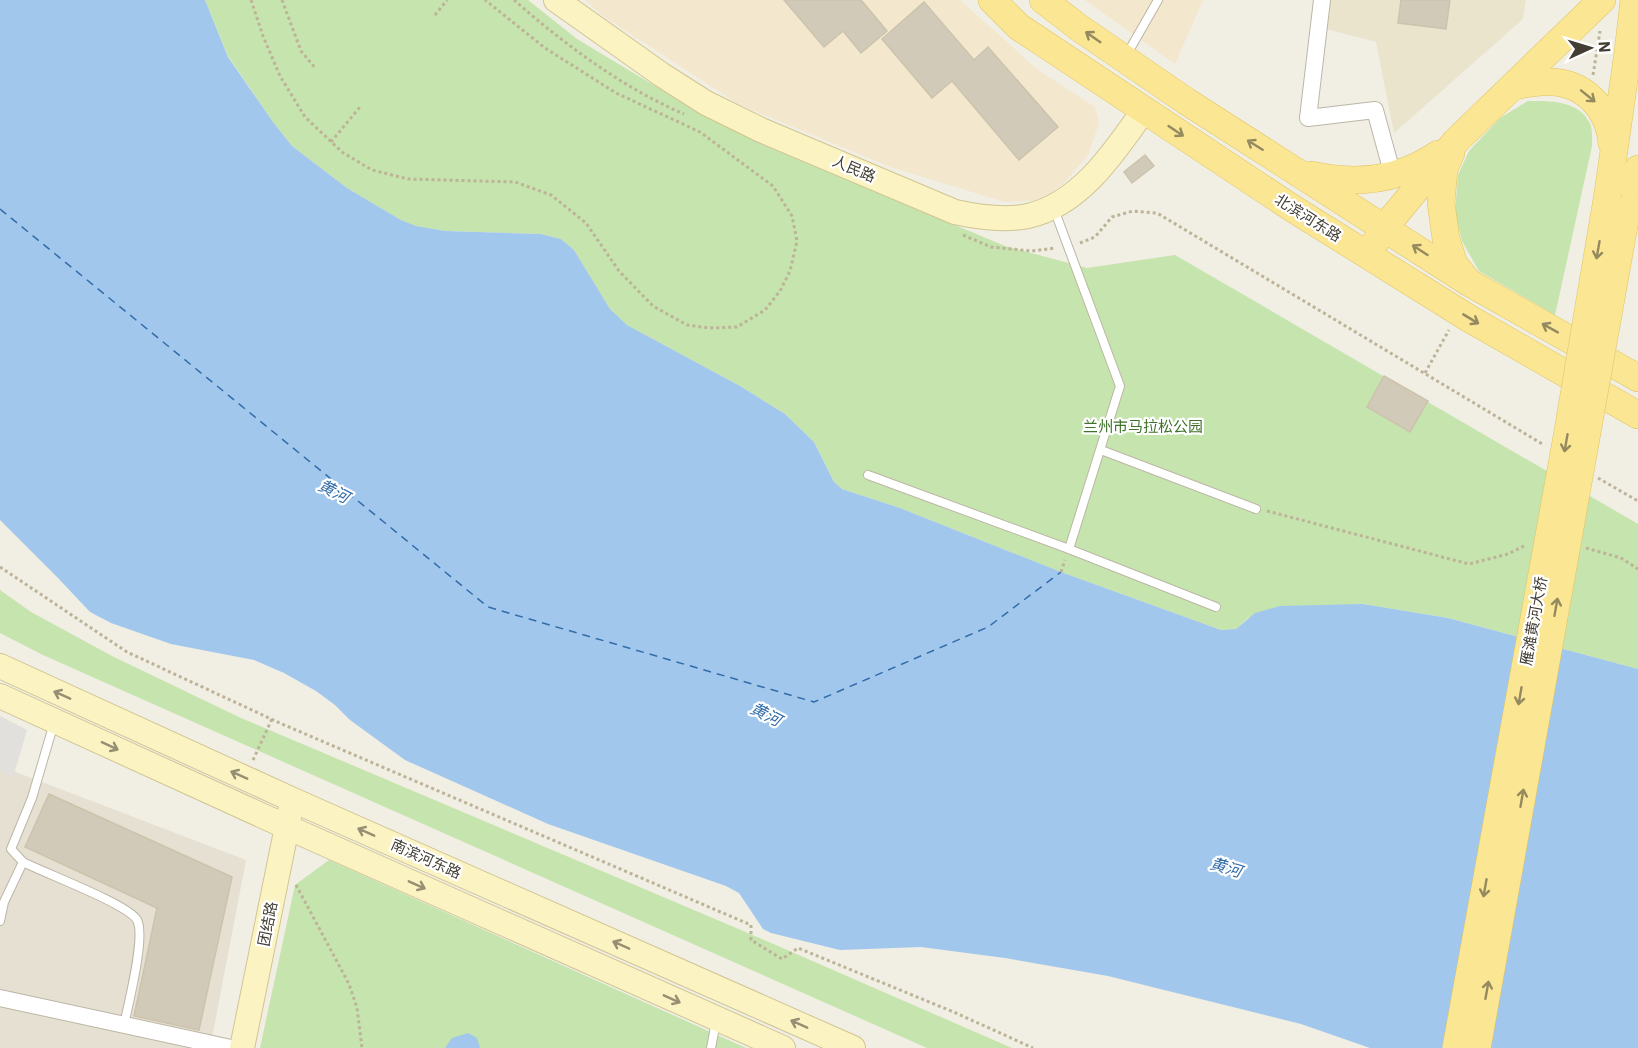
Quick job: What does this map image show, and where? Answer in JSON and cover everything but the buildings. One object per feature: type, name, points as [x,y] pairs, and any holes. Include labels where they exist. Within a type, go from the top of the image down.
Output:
[{"type":"main road","name":"人民路","points":[[556,0],[653,69],[706,103],[761,130],[955,212],[979,217],[1028,216],[1053,206],[1093,177],[1144,110]]},
{"type":"main road","name":"北滨河东路","points":[[992,0],[1019,27],[1292,208],[1459,312],[1638,415]]},
{"type":"main road","points":[[1043,0],[1186,101],[1468,282],[1638,378]]},
{"type":"main road","points":[[1626,185],[1634,0]]},
{"type":"main road","points":[[1367,255],[1384,227],[1456,141],[1513,86],[1601,11]]},
{"type":"main road","points":[[1513,86],[1536,82],[1564,83],[1577,87],[1590,96],[1599,106],[1611,135],[1626,185]]},
{"type":"main road","points":[[1297,171],[1347,181],[1384,178],[1409,171],[1456,141]]},
{"type":"main road","points":[[1456,141],[1444,169],[1442,203],[1446,239],[1454,264],[1468,282]]},
{"type":"main road","name":"雁滩黄河大桥","points":[[1456,1048],[1566,442],[1626,185]]},
{"type":"main road","name":"雁滩黄河大桥","points":[[1477,1048],[1626,185]]},
{"type":"main road","name":"南滨河东路","points":[[0,666],[293,800],[853,1048]]},
{"type":"main road","name":"南滨河东路","points":[[0,696],[287,827],[783,1048]]},
{"type":"main road","name":"团结路","points":[[242,1048],[293,800]]},
{"type":"street","points":[[1322,0],[1308,118],[1375,110],[1393,176]]},
{"type":"street","points":[[0,998],[231,1048]]},
{"type":"lane","points":[[1125,59],[1158,0]]},
{"type":"lane","points":[[1053,206],[1120,386],[1069,549]]},
{"type":"lane","points":[[1101,450],[1256,509]]},
{"type":"lane","points":[[868,475],[1069,549],[1216,607]]},
{"type":"lane","points":[[55,721],[32,798],[11,849],[23,862],[122,907],[137,920],[141,938],[124,1025]]},
{"type":"lane","points":[[0,921],[4,902],[23,862]]},
{"type":"lane","points":[[711,1048],[717,1018]]},
{"type":"path","points":[[251,0],[262,36],[280,76],[305,117],[342,152],[372,170],[408,179],[515,182],[551,195],[586,223],[619,271],[653,306],[687,325],[709,328],[737,327],[765,310],[780,291],[790,271],[797,241],[792,216],[773,186],[700,132],[616,93],[545,48],[484,0]]},
{"type":"path","points":[[282,0],[301,51],[316,69]]},
{"type":"path","points":[[435,15],[447,0]]},
{"type":"path","points":[[1590,96],[1601,11]]},
{"type":"path","points":[[332,142],[360,108]]},
{"type":"path","points":[[1425,373],[1459,312]]},
{"type":"path","points":[[1256,509],[1469,564],[1508,554],[1527,545]]},
{"type":"path","points":[[1578,545],[1621,558],[1638,569]]},
{"type":"path","points":[[0,567],[127,652],[282,724],[751,925],[752,940],[782,959],[798,948],[957,1013],[1033,1048]]},
{"type":"path","points":[[281,857],[349,984],[357,1008],[362,1048]]},
{"type":"shaded area","points":[[585,0],[960,0],[1038,70],[1095,107],[1099,123],[1088,155],[1063,184],[1043,200],[1005,202],[893,168],[738,104],[603,16]]},
{"type":"shaded area","points":[[1085,0],[1203,0],[1175,64]]},
{"type":"shaded area","points":[[1331,0],[1526,0],[1523,19],[1394,133],[1376,42],[1326,29]]},
{"type":"shaded area","points":[[0,716],[27,730],[13,778],[0,771]]},
{"type":"shaded area","points":[[0,766],[246,860],[210,1048],[0,1048]]},
{"type":"green space","name":"兰州市马拉松公园","points":[[205,0],[528,0],[577,39],[680,101],[888,197],[1005,246],[1087,268],[1175,255],[1638,524],[1638,669],[1448,618],[1363,604],[1248,618],[1236,629],[1221,630],[1061,572],[900,508],[842,489],[834,482],[814,442],[785,414],[740,386],[627,325],[610,309],[574,250],[561,239],[541,234],[446,231],[416,226],[401,220],[347,188],[292,146],[228,56]]},
{"type":"green space","points":[[1528,101],[1562,103],[1578,109],[1592,130],[1592,146],[1555,315],[1479,271],[1462,241],[1455,213],[1458,175],[1469,151],[1500,118]]},
{"type":"green space","points":[[0,590],[31,612],[112,656],[241,718],[748,933],[1012,1048],[927,1048],[43,655],[0,633]]},
{"type":"green space","points":[[329,860],[746,1048],[260,1048],[295,885]]},
{"type":"water","name":"黄河","points":[[0,0],[205,0],[228,57],[292,146],[347,188],[401,220],[416,226],[446,231],[541,234],[561,239],[574,250],[610,309],[627,325],[740,386],[785,414],[814,442],[834,482],[842,489],[900,508],[1061,572],[1221,630],[1236,629],[1255,613],[1280,606],[1363,604],[1448,618],[1638,669],[1638,1048],[1370,1048],[1301,1024],[1108,976],[1005,958],[921,947],[840,950],[771,933],[763,929],[739,893],[726,886],[548,824],[405,760],[350,720],[316,691],[284,673],[254,660],[171,644],[111,623],[90,612],[0,520]]},
{"type":"water","points":[[468,1033],[477,1038],[480,1048],[445,1048],[452,1038]]},
{"type":"ferry route","points":[[0,209],[488,607],[814,702],[988,627],[1061,572]]}]
